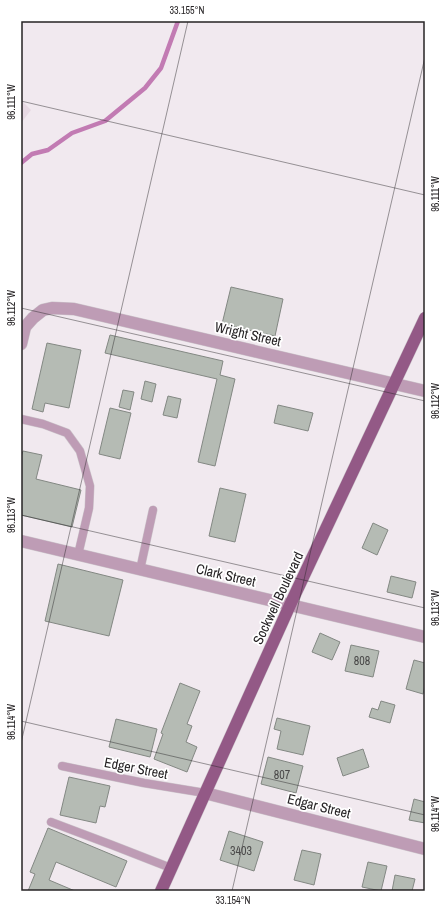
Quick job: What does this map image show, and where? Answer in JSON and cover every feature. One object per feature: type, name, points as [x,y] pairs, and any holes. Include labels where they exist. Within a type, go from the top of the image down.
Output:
[{"type":"main road","name":"Sockwell Boulevard","points":[[161,891],[290,605],[425,318]]},
{"type":"street","name":"Wright Street","points":[[21,344],[26,328],[33,318],[43,310],[52,308],[74,309],[425,391]]},
{"type":"street","name":"Clark Street","points":[[21,542],[425,637]]},
{"type":"street","name":"Edgar Street","points":[[205,793],[425,849]]},
{"type":"lane","points":[[21,420],[43,424],[67,433],[80,451],[90,486],[89,508],[78,555]]},
{"type":"lane","points":[[140,570],[153,510]]},
{"type":"lane","name":"Edger Street","points":[[62,766],[144,783],[205,793]]},
{"type":"lane","points":[[51,822],[171,868]]},
{"type":"shaded area","points":[[21,100],[31,110],[21,123]]},
{"type":"building","points":[[231,287],[283,299],[275,336],[222,324]]},
{"type":"building","points":[[110,335],[223,361],[220,375],[235,379],[215,466],[198,462],[217,379],[105,353]]},
{"type":"building","points":[[47,343],[81,350],[69,408],[45,403],[43,412],[32,409]]},
{"type":"building","points":[[145,381],[156,384],[152,402],[141,399]]},
{"type":"building","points":[[123,390],[134,392],[130,410],[119,407]]},
{"type":"building","points":[[168,396],[181,399],[177,418],[163,415]]},
{"type":"building","points":[[278,405],[313,413],[308,431],[274,423]]},
{"type":"building","points":[[110,408],[131,413],[120,459],[99,454]]},
{"type":"building","points":[[23,451],[42,455],[36,479],[81,490],[72,527],[21,515],[21,457]]},
{"type":"building","points":[[220,488],[246,494],[235,542],[209,536]]},
{"type":"building","points":[[373,523],[388,530],[377,555],[362,548]]},
{"type":"building","points":[[58,564],[123,580],[109,636],[45,621]]},
{"type":"building","points":[[391,576],[416,582],[412,598],[387,592]]},
{"type":"building","points":[[320,633],[340,642],[332,660],[312,652]]},
{"type":"building","points":[[351,645],[379,651],[373,677],[345,671]]},
{"type":"building","points":[[414,660],[425,663],[425,685],[423,694],[406,689]]},
{"type":"building","points":[[180,683],[200,691],[187,724],[192,726],[186,742],[197,747],[187,772],[154,759],[163,734],[161,733]]},
{"type":"building","points":[[381,701],[395,705],[390,723],[369,717],[372,708],[378,710]]},
{"type":"building","points":[[277,718],[310,726],[303,755],[277,749],[281,731],[274,729]]},
{"type":"building","points":[[116,719],[157,729],[150,757],[109,747]]},
{"type":"building","points":[[363,749],[369,767],[343,776],[337,758]]},
{"type":"building","points":[[268,757],[303,766],[296,793],[261,784]]},
{"type":"building","points":[[69,777],[110,786],[105,807],[100,806],[96,823],[60,815]]},
{"type":"building","points":[[414,799],[425,802],[425,823],[409,820]]},
{"type":"building","points":[[48,828],[127,861],[116,887],[56,862],[49,880],[75,891],[28,891],[35,874],[30,872]]},
{"type":"building","points":[[229,831],[263,842],[254,871],[220,860]]},
{"type":"building","points":[[302,850],[321,854],[314,885],[294,880]]},
{"type":"building","points":[[368,862],[387,866],[381,891],[362,887]]},
{"type":"building","points":[[395,875],[415,879],[412,891],[392,891]]},
{"type":"waterway","points":[[21,163],[32,154],[48,150],[72,133],[105,121],[145,88],[161,68],[178,21]]}]
